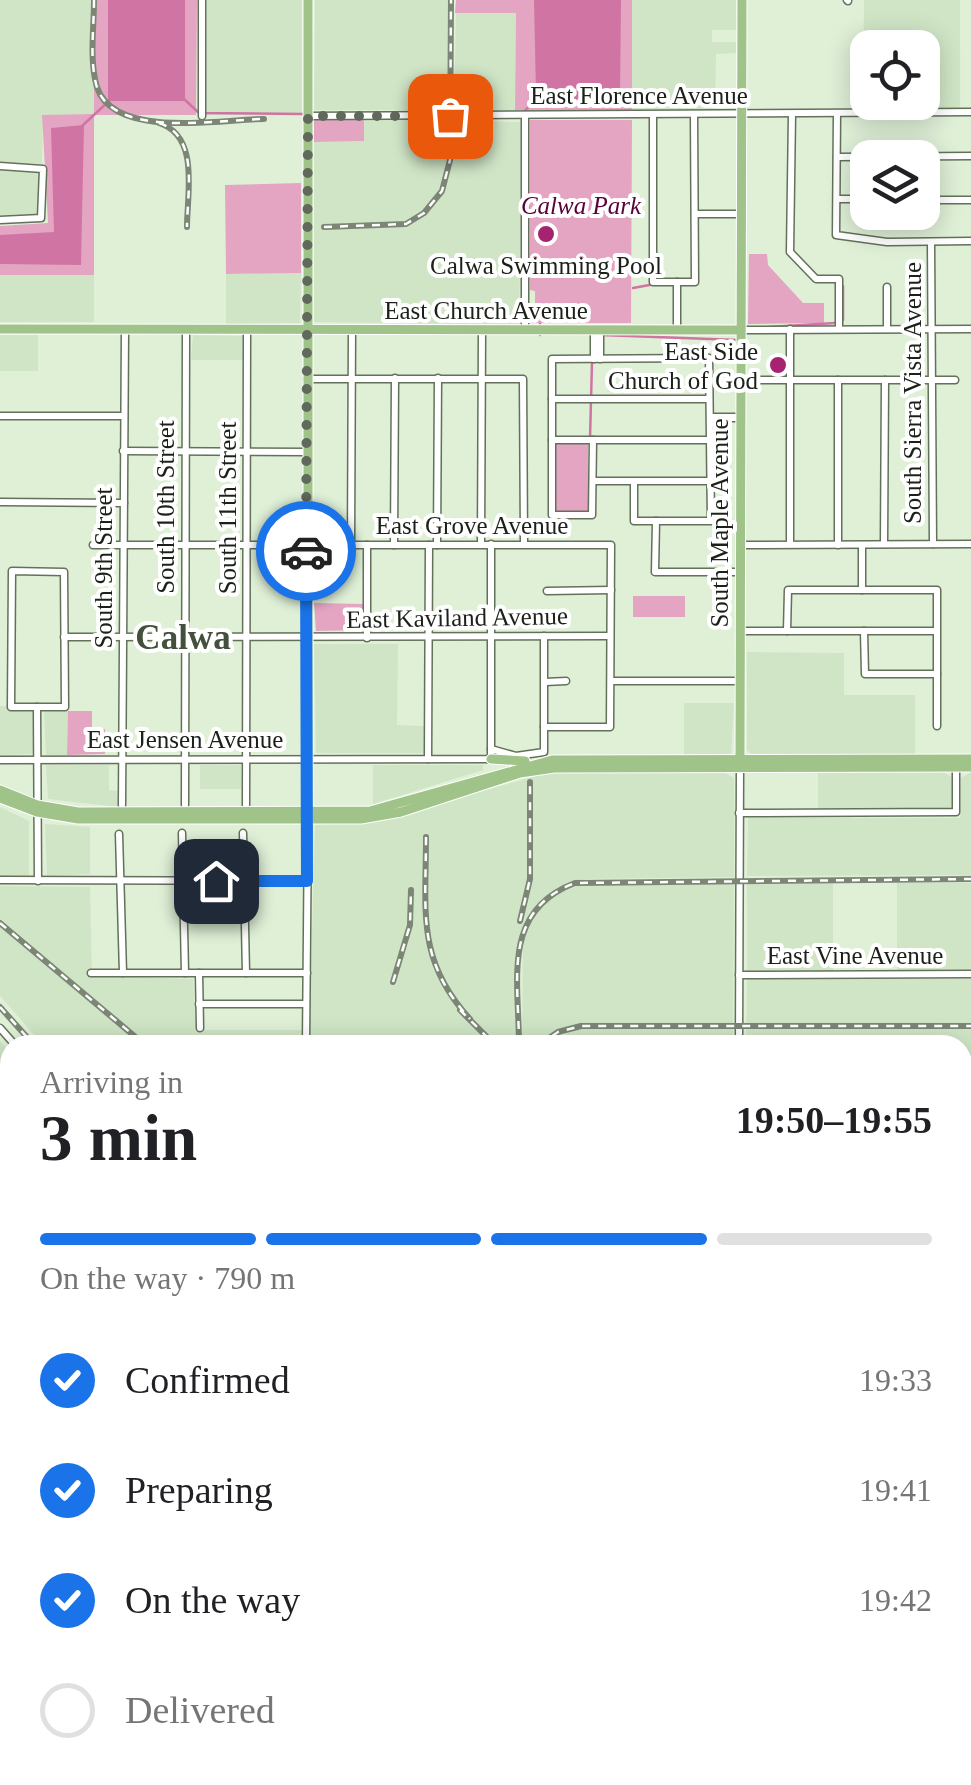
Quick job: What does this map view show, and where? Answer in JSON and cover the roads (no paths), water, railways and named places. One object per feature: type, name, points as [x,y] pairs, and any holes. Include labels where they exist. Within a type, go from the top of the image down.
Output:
[{"type":"main road","points":[[308,0],[308,816]]},
{"type":"main road","name":"South Maple Avenue","points":[[740,763],[742,0]]},
{"type":"main road","name":"East Church Avenue","points":[[0,329],[739,330]]},
{"type":"main road","points":[[490,754],[971,767]]},
{"type":"main road","points":[[308,816],[383,809],[544,756]]},
{"type":"main road","points":[[0,798],[37,808],[88,813],[362,819],[400,812],[532,770],[971,760]]},
{"type":"main road","points":[[0,790],[37,808]]},
{"type":"street","points":[[202,0],[202,116]]},
{"type":"street","name":"East Florence Avenue","points":[[308,116],[971,112]]},
{"type":"street","points":[[792,114],[790,252],[816,279],[839,279],[839,329]]},
{"type":"street","points":[[838,114],[836,234],[887,242],[971,241]]},
{"type":"street","points":[[653,115],[652,282],[695,282],[694,115]]},
{"type":"street","points":[[525,116],[525,330]]},
{"type":"street","points":[[837,157],[971,156]]},
{"type":"street","points":[[0,166],[37,166],[43,170],[41,218],[0,220]]},
{"type":"street","points":[[836,199],[850,199]]},
{"type":"street","points":[[940,200],[971,200]]},
{"type":"street","points":[[695,214],[742,214]]},
{"type":"street","name":"South Sierra Vista Avenue","points":[[931,242],[933,544]]},
{"type":"street","points":[[676,282],[677,331]]},
{"type":"street","points":[[887,329],[888,287]]},
{"type":"street","points":[[790,329],[790,544]]},
{"type":"street","name":"East Church Avenue","points":[[739,330],[971,329]]},
{"type":"street","name":"South 9th Street","points":[[122,805],[125,330]]},
{"type":"street","name":"South 10th Street","points":[[185,805],[186,330]]},
{"type":"street","points":[[351,545],[352,330]]},
{"type":"street","points":[[481,544],[482,330]]},
{"type":"street","points":[[597,330],[597,359]]},
{"type":"street","name":"South 11th Street","points":[[246,805],[247,331]]},
{"type":"street","points":[[593,440],[592,515],[552,515],[552,359],[710,358],[710,521],[634,521],[634,482]]},
{"type":"street","points":[[307,378],[523,379],[524,544]]},
{"type":"street","points":[[394,545],[395,378]]},
{"type":"street","points":[[428,759],[438,378]]},
{"type":"street","points":[[739,380],[956,380]]},
{"type":"street","points":[[838,380],[838,545]]},
{"type":"street","points":[[884,544],[885,380]]},
{"type":"street","points":[[552,399],[710,399]]},
{"type":"street","points":[[0,416],[124,416]]},
{"type":"street","points":[[710,418],[739,418]]},
{"type":"street","points":[[552,440],[710,440]]},
{"type":"street","points":[[123,451],[308,452]]},
{"type":"street","points":[[592,481],[710,481]]},
{"type":"street","points":[[0,502],[124,502]]},
{"type":"street","points":[[656,521],[655,572],[739,572]]},
{"type":"street","points":[[367,544],[367,638]]},
{"type":"street","points":[[490,754],[491,544]]},
{"type":"street","name":"East Grove Avenue","points":[[93,545],[611,544],[611,590]]},
{"type":"street","points":[[739,544],[971,544]]},
{"type":"street","points":[[862,546],[862,590]]},
{"type":"street","points":[[12,571],[64,572],[64,638],[65,707],[11,707],[12,571]]},
{"type":"street","points":[[544,727],[610,727],[611,590],[547,590]]},
{"type":"street","points":[[788,631],[788,590],[937,590],[936,726]]},
{"type":"street","points":[[740,631],[936,632]]},
{"type":"street","points":[[864,631],[865,674],[936,674]]},
{"type":"street","points":[[544,636],[544,756]]},
{"type":"street","name":"East Kaviland Avenue","points":[[64,638],[610,636]]},
{"type":"street","points":[[610,680],[740,681]]},
{"type":"street","points":[[545,682],[566,681]]},
{"type":"street","points":[[37,706],[38,880]]},
{"type":"street","name":"East Jensen Avenue","points":[[0,760],[428,759],[490,754]]},
{"type":"street","name":"South Maple Avenue","points":[[739,1035],[740,763]]},
{"type":"street","points":[[740,813],[956,812],[956,767]]},
{"type":"street","points":[[306,1035],[308,816]]},
{"type":"street","points":[[182,832],[185,974]]},
{"type":"street","points":[[244,833],[246,974]]},
{"type":"street","points":[[120,834],[123,974]]},
{"type":"street","points":[[0,880],[307,881]]},
{"type":"street","points":[[92,974],[307,973]]},
{"type":"street","points":[[199,974],[200,1028]]},
{"type":"street","name":"East Vine Avenue","points":[[740,975],[971,974]]},
{"type":"street","points":[[199,1004],[306,1004]]},
{"type":"waterway","points":[[523,113],[538,96]]},
{"type":"waterway","points":[[184,99],[199,113],[305,114]]},
{"type":"waterway","points":[[82,126],[109,101]]},
{"type":"waterway","points":[[633,288],[655,284]]},
{"type":"waterway","points":[[843,286],[843,320]]},
{"type":"waterway","points":[[769,327],[835,323]]},
{"type":"waterway","points":[[540,324],[540,335]]},
{"type":"waterway","points":[[601,335],[738,340]]},
{"type":"waterway","points":[[590,439],[592,362]]},
{"type":"railway","points":[[94,0],[95,79],[103,99],[119,112],[166,123],[264,119]]},
{"type":"railway","points":[[324,227],[406,224],[424,213],[442,191],[450,160],[451,0]]},
{"type":"railway","points":[[159,123],[172,130],[186,153],[187,227]]},
{"type":"railway","points":[[520,921],[530,879],[530,782]]},
{"type":"railway","points":[[426,837],[426,912],[432,955],[440,976],[470,1019]]},
{"type":"railway","points":[[519,1035],[517,973],[525,929],[551,895],[575,883],[971,879]]},
{"type":"railway","points":[[393,982],[410,925],[411,890]]},
{"type":"railway","points":[[0,923],[133,1035]]},
{"type":"railway","points":[[0,1007],[25,1035]]},
{"type":"railway","points":[[460,1010],[485,1035]]},
{"type":"railway","points":[[554,1035],[581,1026],[971,1026]]},
{"type":"place","name":"Calwa Swimming Pool","points":[[546,234]]},
{"type":"place","name":"East Side Church of God","points":[[778,365]]},
{"type":"district","name":"Calwa","points":[[183,637]]},
{"type":"park label","name":"Calwa Park","points":[[581,205]]}]
